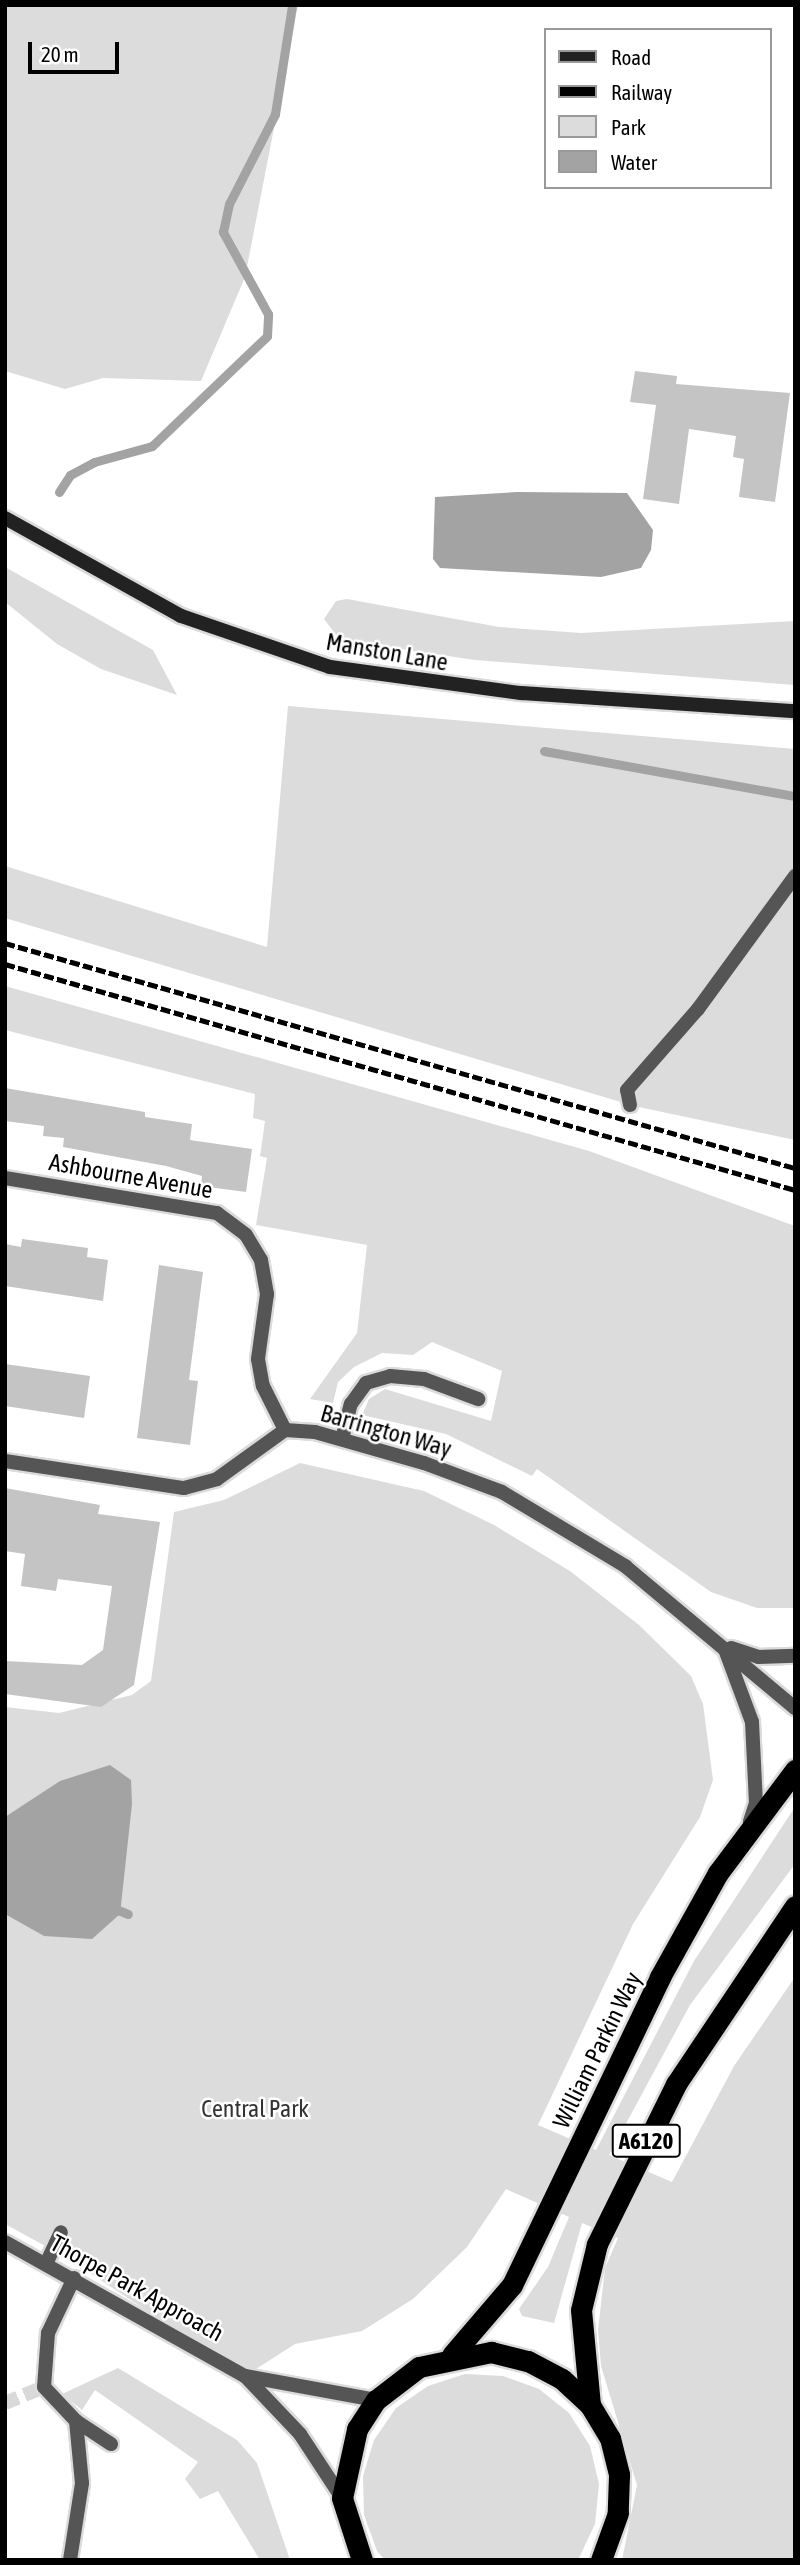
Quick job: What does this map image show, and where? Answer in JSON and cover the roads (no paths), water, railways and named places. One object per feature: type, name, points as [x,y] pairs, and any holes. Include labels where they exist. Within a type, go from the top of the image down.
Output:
[{"type":"highway","name":"William Parkin Way","points":[[452,2355],[512,2285],[660,1977],[747,1833],[795,1770]]},
{"type":"highway","name":"A6120","points":[[590,2405],[582,2310],[597,2244],[676,2084],[795,1906]]},
{"type":"highway","points":[[362,2560],[342,2498],[353,2440],[376,2400],[419,2367],[452,2355],[491,2353],[528,2361],[562,2379],[590,2405],[610,2438],[619,2475],[618,2514],[601,2560]]},
{"type":"street","name":"Manston Lane","points":[[5,518],[139,597],[220,633],[330,667],[521,693],[795,711]]},
{"type":"street","points":[[630,1105],[627,1090],[698,1009],[795,876]]},
{"type":"street","name":"Ashbourne Avenue","points":[[5,1178],[217,1213],[246,1235],[261,1260],[267,1294],[258,1359],[262,1386],[285,1430]]},
{"type":"street","points":[[342,1439],[351,1404],[366,1383],[390,1376],[424,1379],[478,1399]]},
{"type":"street","name":"Barrington Way","points":[[5,1461],[184,1488],[217,1479],[285,1430],[342,1439],[502,1492],[625,1566],[723,1645],[795,1708]]},
{"type":"street","points":[[723,1645],[758,1657],[795,1656]]},
{"type":"street","points":[[723,1645],[752,1722],[756,1803],[747,1833]]},
{"type":"street","points":[[46,2264],[61,2232]]},
{"type":"street","name":"Thorpe Park Approach","points":[[5,2242],[74,2278],[245,2376],[300,2434],[342,2498]]},
{"type":"street","points":[[74,2278],[48,2333],[42,2372],[44,2387],[76,2421],[111,2444]]},
{"type":"street","name":"Thorpe Park Approach","points":[[245,2376],[376,2400]]},
{"type":"street","points":[[70,2560],[82,2483],[76,2421]]},
{"type":"water","points":[[517,492],[627,493],[653,530],[651,550],[641,568],[601,577],[440,568],[433,559],[435,497]]},
{"type":"water","points":[[110,1765],[131,1780],[132,1804],[120,1914],[92,1939],[44,1936],[5,1914],[5,1817],[60,1781]]},
{"type":"waterway","points":[[59,492],[70,475],[94,462],[152,446],[267,336],[268,314],[223,232],[229,204],[275,114],[292,5]]},
{"type":"waterway","points":[[544,751],[795,796]]},
{"type":"waterway","points":[[113,1908],[128,1914]]},
{"type":"tunnel","points":[[5,2403],[44,2387]]},
{"type":"railway","points":[[5,943],[795,1168]]},
{"type":"railway","points":[[5,964],[795,1190]]},
{"type":"park label","name":"Central Park","points":[[255,2109]]}]
